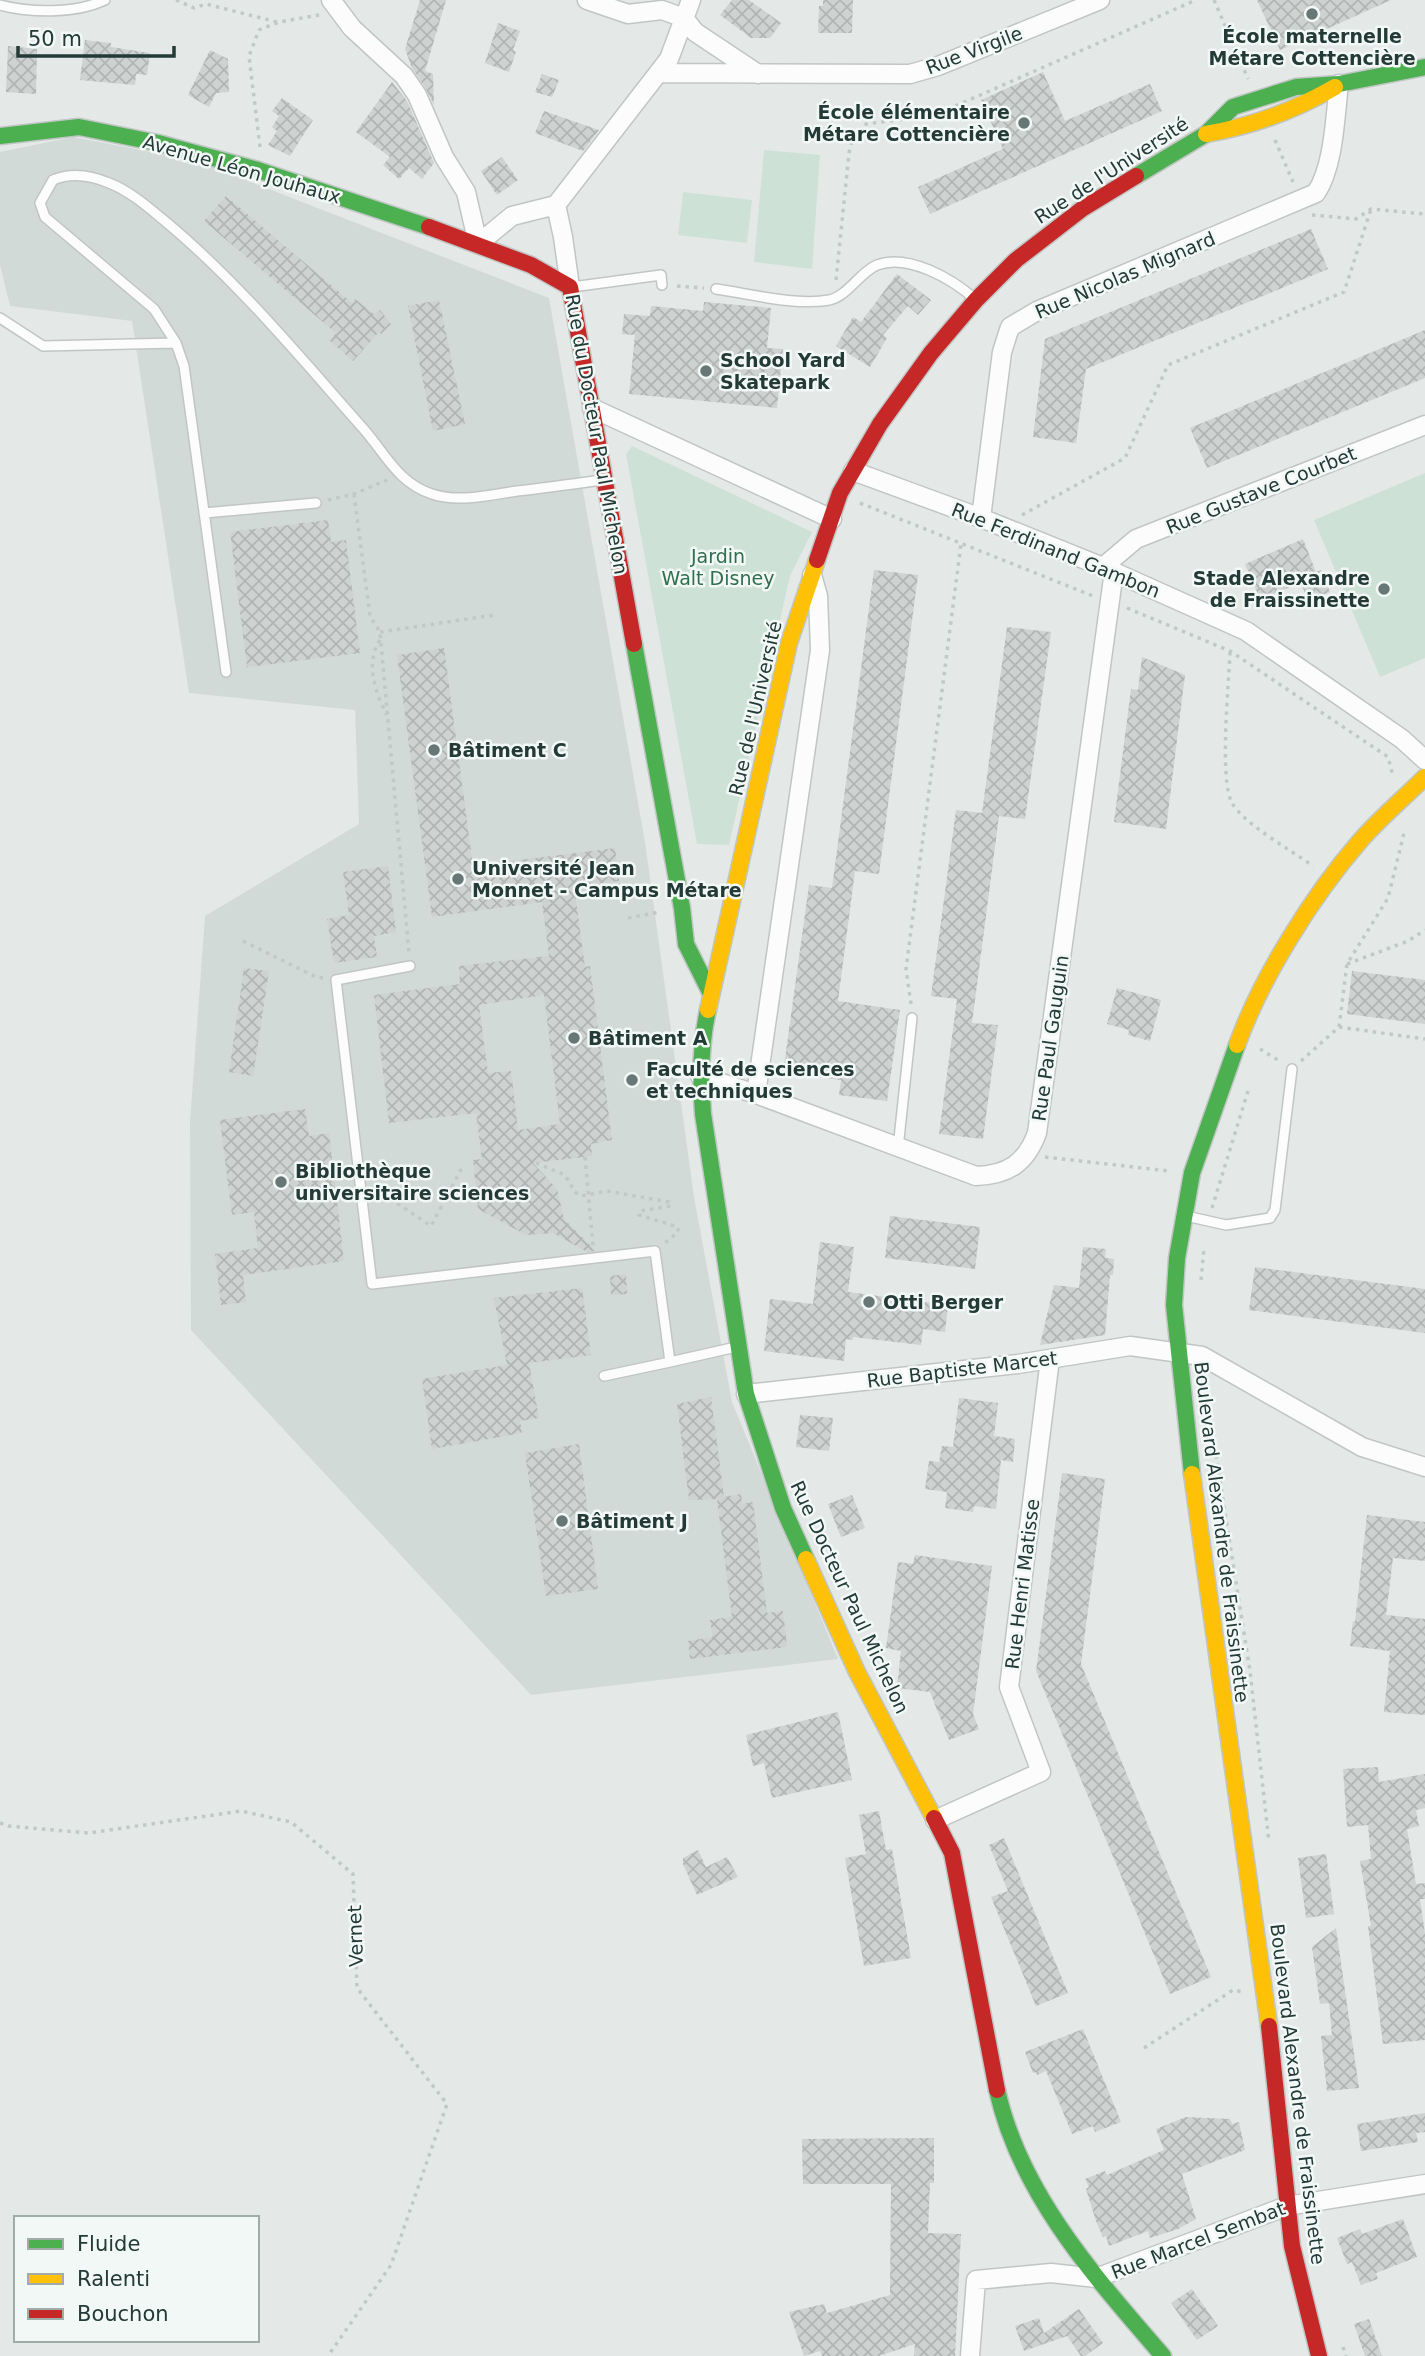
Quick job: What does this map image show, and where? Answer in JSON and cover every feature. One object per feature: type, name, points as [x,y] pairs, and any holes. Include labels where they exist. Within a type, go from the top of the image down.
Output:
[{"type":"street","points":[[587,0],[628,14],[662,10],[684,18],[695,32],[758,74]]},
{"type":"street","points":[[328,7],[404,76],[417,95],[443,157],[466,191],[478,244],[512,216],[556,205],[669,59],[691,0]]},
{"type":"street","name":"Rue Virgile","points":[[658,73],[910,74],[938,66],[1100,0]]},
{"type":"street","name":"Rue de l'Université","points":[[711,994],[789,643],[812,574],[840,494],[880,424],[931,353],[976,300],[1016,260],[1082,209],[1206,134],[1233,107],[1296,87],[1339,85],[1425,67]]},
{"type":"street","name":"Rue de l'Université","points":[[1206,134],[1242,129],[1304,106],[1339,85]]},
{"type":"street","name":"Rue Nicolas Mignard","points":[[981,518],[1002,352],[1010,327],[1037,311],[1316,193],[1324,181],[1328,166],[1339,85]]},
{"type":"street","name":"Avenue Léon Jouhaux","points":[[0,136],[79,127],[158,143],[258,170],[478,244],[531,265],[570,287]]},
{"type":"street","name":"Rue du Docteur Paul Michelon","points":[[556,205],[682,908],[686,944],[711,994]]},
{"type":"street","points":[[592,408],[832,519]]},
{"type":"street","name":"Rue Gustave Courbet","points":[[1108,569],[1136,540],[1425,425]]},
{"type":"street","name":"Rue Ferdinand Gambon","points":[[853,471],[1002,526],[1108,569],[1246,631],[1402,739],[1425,760]]},
{"type":"street","name":"Rue Paul Gauguin","points":[[1026,1154],[1037,1133],[1108,601],[1108,569]]},
{"type":"street","points":[[756,1094],[820,650],[818,596],[812,574]]},
{"type":"street","name":"Boulevard Alexandre de Fraissinette","points":[[1318,2356],[1292,2246],[1266,1996],[1219,1679],[1183,1406],[1174,1305],[1177,1258],[1192,1173],[1238,1040],[1258,995],[1313,902],[1361,840],[1425,777]]},
{"type":"street","name":"Rue du Docteur Paul Michelon","points":[[682,908],[719,954]]},
{"type":"street","name":"Rue Docteur Paul Michelon","points":[[711,994],[701,1039],[699,1076],[746,1394],[783,1508],[857,1672],[953,1853],[986,2040],[1002,2113],[1032,2181],[1062,2232],[1096,2278]]},
{"type":"street","points":[[699,1076],[756,1094],[976,1176],[1003,1171],[1020,1162],[1026,1154]]},
{"type":"street","name":"Rue Baptiste Marcet","points":[[746,1394],[1050,1359],[1129,1346],[1202,1356],[1362,1447],[1425,1467]]},
{"type":"street","name":"Rue Henri Matisse","points":[[935,1820],[1041,1772],[1009,1687],[1050,1359]]},
{"type":"street","name":"Rue Marcel Sembat","points":[[1096,2278],[1287,2206],[1425,2184]]},
{"type":"street","points":[[970,2356],[976,2280],[1051,2273],[1096,2278],[1163,2356]]},
{"type":"lane","points":[[0,5],[16,9],[71,9],[104,0]]},
{"type":"lane","points":[[226,673],[184,366],[176,343],[154,309],[46,217],[40,203],[53,180],[66,174],[89,176],[111,183],[176,230],[260,313],[373,439],[398,475],[430,494],[463,499],[606,479]]},
{"type":"lane","points":[[716,289],[811,302],[834,299],[877,265],[906,261],[958,285],[976,300]]},
{"type":"lane","points":[[570,287],[661,275],[662,285]]},
{"type":"lane","points":[[0,318],[43,346],[176,343]]},
{"type":"lane","points":[[204,513],[316,503]]},
{"type":"lane","points":[[410,966],[336,980],[372,1284],[655,1251],[670,1362]]},
{"type":"lane","points":[[898,1147],[912,1018]]},
{"type":"lane","points":[[1184,1215],[1226,1225],[1270,1218],[1275,1210],[1292,1069]]},
{"type":"lane","points":[[604,1376],[738,1347]]},
{"type":"path","points":[[176,0],[194,8],[206,4],[279,22]]},
{"type":"path","points":[[834,299],[849,153],[853,135],[866,124],[929,116],[944,111],[1196,0]]},
{"type":"path","points":[[1214,0],[1250,85]]},
{"type":"path","points":[[258,170],[260,150],[249,56],[259,30],[328,7]]},
{"type":"path","points":[[1002,526],[1125,458],[1168,365],[1344,292],[1371,209]]},
{"type":"path","points":[[662,285],[716,289]]},
{"type":"path","points":[[316,503],[354,494],[398,475]]},
{"type":"path","points":[[354,494],[370,616],[380,632],[381,640],[410,966]]},
{"type":"path","points":[[840,494],[1230,651],[1388,757],[1393,776],[1387,783]]},
{"type":"path","points":[[912,1018],[906,969],[961,544]]},
{"type":"path","points":[[380,632],[495,615]]},
{"type":"path","points":[[1234,626],[1230,651],[1225,778],[1231,802],[1246,819],[1301,857]]},
{"type":"path","points":[[381,640],[373,650],[372,664],[379,700],[388,717]]},
{"type":"path","points":[[1238,1040],[1262,1050],[1292,1069],[1339,1027],[1347,964],[1388,898],[1405,827]]},
{"type":"path","points":[[628,918],[664,912]]},
{"type":"path","points":[[1347,964],[1408,941],[1425,930]]},
{"type":"path","points":[[243,941],[316,977],[336,980]]},
{"type":"path","points":[[1339,1027],[1425,1040]]},
{"type":"path","points":[[1258,1062],[1262,1050]]},
{"type":"path","points":[[1201,1281],[1208,1222],[1249,1087]]},
{"type":"path","points":[[1026,1154],[1192,1173]]},
{"type":"path","points":[[585,1157],[594,1258]]},
{"type":"path","points":[[536,1163],[565,1175],[575,1192],[581,1196],[607,1191],[669,1202],[671,1206],[640,1211],[639,1215],[678,1227],[678,1232],[655,1251]]},
{"type":"path","points":[[359,1178],[430,1226],[463,1166]]},
{"type":"path","name":"Vernet","points":[[0,1822],[8,1826],[89,1833],[241,1811],[291,1822],[353,1874],[357,1987],[447,2104],[391,2265],[328,2356]]},
{"type":"path","points":[[1144,2048],[1233,1990]]},
{"type":"shaded area","name":"Université Jean Monnet - Campus Métare","points":[[73,137],[197,161],[549,298],[645,842],[694,1197],[732,1402],[838,1659],[531,1695],[191,1330],[190,1122],[205,916],[359,824],[355,710],[189,693],[132,321],[10,306],[0,265],[0,152]]},
{"type":"green space","points":[[764,150],[820,155],[812,269],[754,262]]},
{"type":"green space","points":[[683,192],[752,200],[747,243],[678,235]]},
{"type":"green space","name":"Jardin Walt Disney","points":[[632,446],[812,532],[790,576],[729,845],[697,844],[626,454]]},
{"type":"green space","name":"Stade Alexandre de Fraissinette","points":[[1425,473],[1425,658],[1380,677],[1314,520]]},
{"type":"building","points":[[420,0],[446,0],[425,71],[433,74],[434,105],[412,68],[405,49]]},
{"type":"building","points":[[732,0],[749,0],[781,23],[770,38],[751,38],[720,15]]},
{"type":"building","points":[[823,0],[853,0],[852,33],[818,33],[819,6],[823,6]]},
{"type":"building","name":"École maternelle Métare Cottencière","points":[[1257,0],[1391,0],[1280,50]]},
{"type":"building","points":[[498,23],[520,31],[509,72],[485,63]]},
{"type":"building","points":[[85,40],[111,43],[111,47],[150,53],[147,75],[136,74],[135,85],[80,80]]},
{"type":"building","points":[[8,46],[37,49],[36,94],[6,92]]},
{"type":"building","points":[[210,50],[228,59],[229,92],[216,93],[209,107],[188,95]]},
{"type":"building","points":[[1043,72],[1065,121],[1150,84],[1162,111],[930,214],[918,187],[1003,149],[981,100]]},
{"type":"building","points":[[542,74],[559,80],[552,97],[535,92]]},
{"type":"building","points":[[392,82],[407,101],[434,163],[422,179],[409,168],[399,179],[383,165],[390,157],[356,132]]},
{"type":"building","points":[[282,98],[313,120],[290,156],[268,145],[277,131],[272,127],[279,116],[272,111]]},
{"type":"building","points":[[544,111],[599,130],[583,151],[535,133]]},
{"type":"building","points":[[502,157],[518,180],[497,195],[481,171]]},
{"type":"building","points":[[226,196],[352,303],[355,299],[374,314],[380,310],[391,324],[381,334],[379,332],[353,361],[330,341],[336,333],[204,221]]},
{"type":"building","points":[[1311,229],[1328,269],[1086,369],[1076,443],[1033,437],[1045,339]]},
{"type":"building","points":[[897,274],[931,300],[918,315],[908,306],[883,335],[887,338],[870,367],[836,346],[853,317],[861,322]]},
{"type":"building","points":[[439,300],[465,424],[433,431],[408,306]]},
{"type":"building","name":"School Yard Skatepark","points":[[704,302],[771,308],[767,348],[783,349],[777,408],[629,394],[635,335],[622,334],[624,314],[650,316],[651,306],[703,311]]},
{"type":"building","points":[[1425,330],[1425,378],[1207,468],[1190,428]]},
{"type":"building","points":[[328,520],[331,542],[346,540],[360,653],[247,667],[230,532]]},
{"type":"building","points":[[1303,539],[1316,572],[1321,570],[1330,592],[1308,601],[1301,583],[1260,599],[1245,564]]},
{"type":"building","points":[[874,570],[918,575],[879,874],[855,871],[838,1001],[900,1010],[887,1101],[839,1095],[841,1080],[783,1073],[809,885],[832,888]]},
{"type":"building","points":[[1007,627],[1051,632],[1025,819],[999,816],[972,1023],[998,1025],[983,1139],[939,1134],[957,999],[931,996],[956,810],[982,813]]},
{"type":"building","points":[[444,648],[473,866],[615,848],[619,881],[574,886],[585,967],[590,966],[612,1140],[591,1144],[592,1156],[533,1163],[557,1189],[564,1219],[596,1251],[587,1252],[553,1233],[526,1235],[478,1209],[473,1160],[482,1159],[476,1113],[389,1123],[374,995],[460,984],[459,966],[549,956],[542,902],[432,917],[397,655]],"holes":[[[544,995],[560,1124],[518,1130],[511,1071],[488,1073],[479,1005]]]},
{"type":"building","points":[[1142,657],[1185,675],[1166,829],[1114,822],[1131,689],[1138,690]]},
{"type":"building","points":[[388,866],[396,932],[374,936],[377,957],[334,963],[327,919],[349,915],[343,872]]},
{"type":"building","points":[[244,968],[269,971],[253,1076],[229,1072]]},
{"type":"building","points":[[1352,971],[1425,980],[1425,1024],[1347,1014]]},
{"type":"building","points":[[1117,988],[1161,1000],[1150,1041],[1128,1035],[1129,1030],[1107,1024]]},
{"type":"building","name":"Bibliothèque universitaire sciences","points":[[305,1109],[309,1136],[329,1133],[344,1261],[243,1275],[246,1302],[221,1305],[215,1254],[258,1248],[254,1212],[232,1215],[220,1120]]},
{"type":"building","points":[[890,1216],[980,1227],[975,1269],[885,1258]]},
{"type":"building","name":"Otti Berger","points":[[820,1242],[854,1247],[848,1292],[948,1305],[945,1332],[923,1329],[921,1345],[853,1337],[853,1340],[846,1339],[844,1361],[764,1351],[770,1299],[813,1304]]},
{"type":"building","points":[[1083,1247],[1106,1249],[1105,1258],[1114,1259],[1105,1335],[1040,1345],[1054,1285],[1079,1288]]},
{"type":"building","points":[[1255,1267],[1425,1289],[1425,1333],[1249,1310]]},
{"type":"building","points":[[626,1274],[627,1294],[611,1295],[610,1276]]},
{"type":"building","points":[[582,1288],[591,1355],[529,1363],[539,1418],[520,1421],[522,1433],[432,1449],[422,1379],[507,1365],[494,1298]]},
{"type":"building","points":[[711,1397],[724,1497],[741,1494],[742,1504],[753,1502],[767,1613],[783,1611],[787,1647],[690,1659],[688,1641],[713,1637],[710,1620],[732,1617],[717,1499],[689,1500],[677,1404]]},
{"type":"building","points":[[959,1398],[998,1403],[994,1436],[1015,1439],[1013,1462],[1001,1460],[996,1509],[974,1506],[973,1512],[945,1508],[947,1492],[925,1489],[929,1461],[939,1462],[942,1446],[953,1447]]},
{"type":"building","points":[[800,1415],[833,1418],[829,1451],[796,1447]]},
{"type":"building","name":"Bâtiment J","points":[[579,1444],[598,1589],[546,1596],[525,1453]]},
{"type":"building","points":[[1062,1473],[1105,1479],[1081,1664],[1211,1977],[1170,1994],[1036,1671]]},
{"type":"building","points":[[852,1495],[865,1528],[841,1537],[828,1504]]},
{"type":"building","points":[[1367,1515],[1425,1522],[1425,1561],[1393,1558],[1386,1615],[1425,1619],[1425,1715],[1384,1712],[1390,1651],[1350,1646]]},
{"type":"building","points":[[915,1555],[992,1566],[973,1714],[979,1729],[949,1740],[930,1692],[897,1688],[901,1651],[886,1648],[898,1562],[913,1564]]},
{"type":"building","points":[[838,1712],[852,1780],[772,1798],[764,1763],[753,1766],[746,1735]]},
{"type":"building","points":[[1378,1767],[1379,1782],[1425,1774],[1425,1808],[1416,1810],[1419,1826],[1407,1829],[1416,1884],[1425,1883],[1425,1899],[1420,1899],[1425,1934],[1425,2040],[1383,2044],[1368,1926],[1371,1926],[1360,1861],[1371,1859],[1368,1825],[1347,1827],[1343,1769]]},
{"type":"building","points":[[879,1811],[886,1850],[892,1849],[911,1958],[864,1966],[845,1858],[866,1854],[859,1815]]},
{"type":"building","points":[[1004,1838],[1068,1993],[1036,2006],[991,1897],[1008,1891],[989,1845]]},
{"type":"building","points":[[698,1850],[706,1867],[727,1857],[738,1877],[697,1895],[683,1864],[683,1858]]},
{"type":"building","points":[[1326,1854],[1334,1914],[1306,1918],[1298,1858]]},
{"type":"building","points":[[1336,1928],[1359,2088],[1327,2091],[1321,2036],[1332,2035],[1329,2003],[1320,2004],[1312,1947]]},
{"type":"building","points":[[1083,2029],[1121,2122],[1095,2132],[1093,2126],[1072,2134],[1046,2071],[1037,2075],[1036,2072],[1033,2073],[1025,2052]]},
{"type":"building","points":[[1425,2113],[1425,2132],[1416,2133],[1418,2142],[1361,2151],[1357,2124]]},
{"type":"building","points":[[1186,2117],[1230,2119],[1232,2124],[1239,2122],[1245,2150],[1182,2174],[1196,2219],[1178,2229],[1150,2238],[1148,2231],[1109,2246],[1096,2221],[1085,2179],[1105,2171],[1107,2175],[1164,2150],[1156,2129]]},
{"type":"building","points":[[934,2138],[934,2183],[930,2183],[928,2233],[961,2234],[955,2356],[914,2356],[915,2344],[879,2356],[822,2356],[820,2351],[804,2356],[789,2312],[824,2304],[827,2313],[890,2295],[891,2184],[803,2184],[802,2139]]},
{"type":"building","points":[[1403,2219],[1417,2257],[1376,2273],[1378,2279],[1361,2285],[1352,2262],[1347,2264],[1337,2238],[1360,2229],[1362,2234]]},
{"type":"building","points":[[1192,2289],[1218,2326],[1197,2340],[1171,2303]]},
{"type":"building","points":[[1079,2309],[1103,2343],[1085,2356],[1081,2356],[1067,2336],[1024,2351],[1015,2326],[1039,2318],[1044,2333]]},
{"type":"building","points":[[1369,2319],[1382,2356],[1365,2356],[1354,2324]]},
{"type":"traffic: fast","points":[[1136,176],[1206,134],[1233,107],[1296,87],[1339,84],[1425,67]]},
{"type":"traffic: fast","points":[[0,136],[79,127],[158,143],[258,170],[429,227]]},
{"type":"traffic: fast","points":[[634,644],[682,908],[686,944],[711,994]]},
{"type":"traffic: fast","points":[[708,1010],[701,1062],[703,1114],[746,1394],[783,1508],[806,1559]]},
{"type":"traffic: fast","points":[[1192,1474],[1174,1305],[1177,1258],[1192,1173],[1237,1045]]},
{"type":"traffic: fast","points":[[997,2090],[1008,2128],[1042,2199],[1087,2265],[1163,2356]]},
{"type":"traffic: slow","points":[[1206,134],[1273,116],[1335,87]]},
{"type":"traffic: slow","points":[[708,1010],[789,643],[817,560]]},
{"type":"traffic: slow","points":[[1237,1045],[1274,965],[1324,886],[1368,833],[1425,777]]},
{"type":"traffic: slow","points":[[1192,1474],[1269,2026]]},
{"type":"traffic: slow","points":[[806,1559],[857,1672],[934,1818]]},
{"type":"traffic: jam","points":[[817,560],[840,493],[880,424],[931,353],[976,300],[1016,260],[1082,209],[1136,176]]},
{"type":"traffic: jam","points":[[429,227],[531,265],[570,287],[634,644]]},
{"type":"traffic: jam","points":[[934,1818],[952,1853],[997,2090]]},
{"type":"traffic: jam","points":[[1269,2026],[1292,2246],[1319,2356]]},
{"type":"place","name":"École maternelle Métare Cottencière","points":[[1312,14]]},
{"type":"place","name":"École élémentaire Métare Cottencière","points":[[1024,123]]},
{"type":"place","name":"School Yard Skatepark","points":[[706,371]]},
{"type":"place","name":"Stade Alexandre de Fraissinette","points":[[1384,589]]},
{"type":"place","name":"Bâtiment C","points":[[434,750]]},
{"type":"place","name":"Université Jean Monnet - Campus Métare","points":[[458,879]]},
{"type":"place","name":"Bâtiment A","points":[[574,1038]]},
{"type":"place","name":"Faculté de sciences et techniques","points":[[632,1080]]},
{"type":"place","name":"Bibliothèque universitaire sciences","points":[[281,1182]]},
{"type":"place","name":"Otti Berger","points":[[869,1302]]},
{"type":"place","name":"Bâtiment J","points":[[562,1521]]}]
